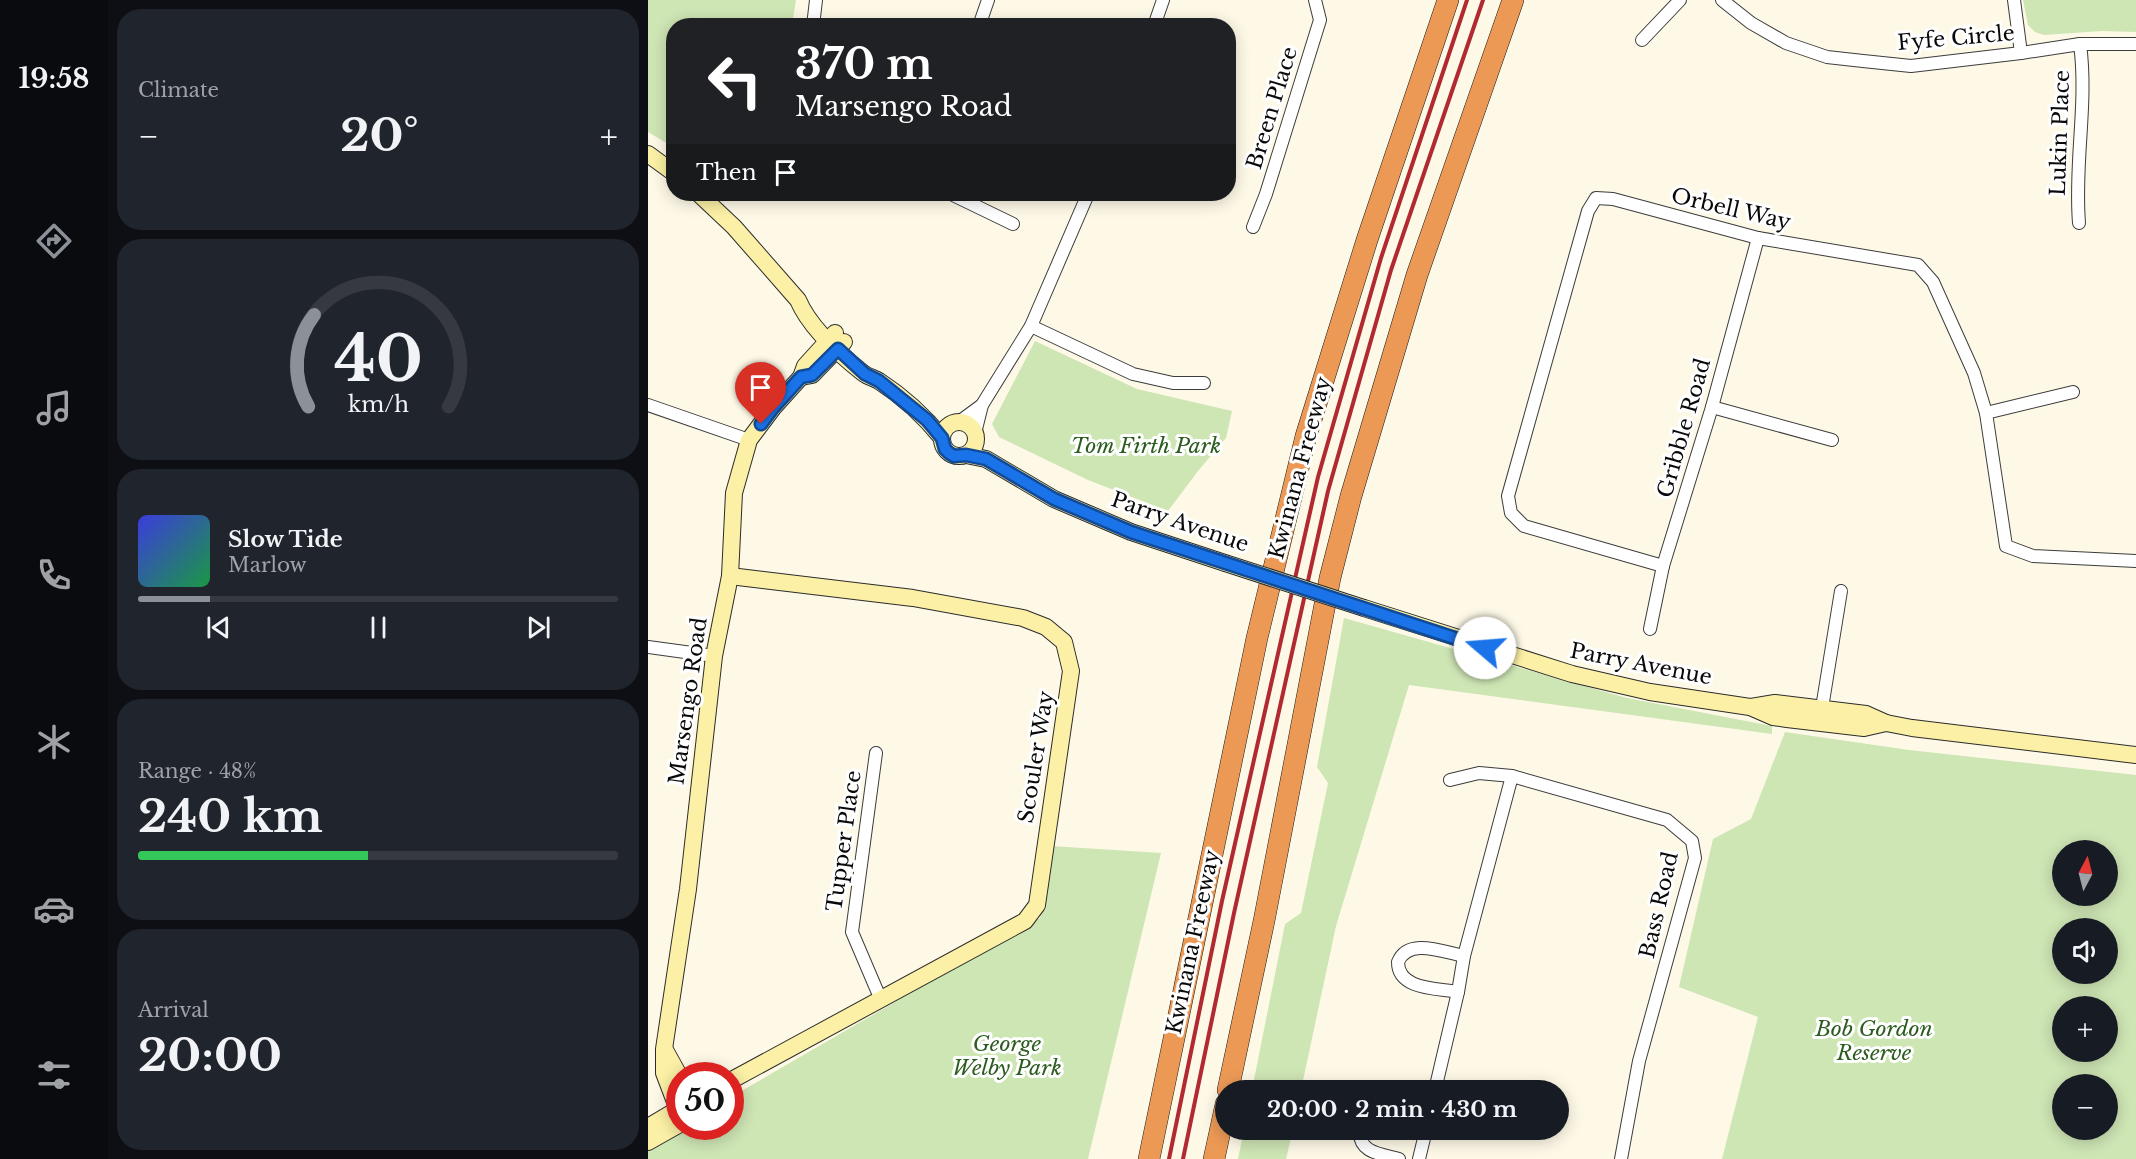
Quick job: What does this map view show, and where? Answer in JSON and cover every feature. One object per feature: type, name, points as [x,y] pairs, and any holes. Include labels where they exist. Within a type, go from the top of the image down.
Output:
[{"type":"highway","name":"Kwinana Freeway","points":[[1149,1159],[1254,650],[1306,436],[1366,240],[1448,0]]},
{"type":"highway","points":[[1230,1080],[1264,921],[1330,578],[1351,496],[1417,275],[1513,0]]},
{"type":"highway","points":[[1214,1159],[1218,1140]]},
{"type":"street","points":[[814,18],[816,0]]},
{"type":"street","points":[[982,18],[988,0]]},
{"type":"street","points":[[1157,18],[1163,0]]},
{"type":"street","name":"Breen Place","points":[[1253,227],[1266,194],[1320,20],[1315,0]]},
{"type":"street","points":[[1642,40],[1680,0]]},
{"type":"street","name":"Fyfe Circle","points":[[1722,0],[1751,23],[1786,43],[1827,57],[1911,66],[2080,44],[2136,44]]},
{"type":"street","points":[[2014,0],[2021,53]]},
{"type":"street","name":"Lukin Place","points":[[2079,223],[2076,193],[2084,73],[2080,44]]},
{"type":"street","points":[[648,154],[666,167]]},
{"type":"street","name":"Orbell Way","points":[[1663,566],[1524,526],[1511,513],[1508,496],[1588,211],[1596,198],[1613,200],[1758,238],[1918,265],[1933,282],[1974,373],[1986,413],[2006,546],[2033,556],[2136,561]]},
{"type":"street","points":[[706,201],[734,227],[798,300],[804,314],[871,367],[879,381],[927,420],[951,428],[969,425],[986,459]]},
{"type":"street","points":[[965,201],[1013,224]]},
{"type":"street","points":[[966,455],[973,449],[982,405],[1031,326],[1085,201]]},
{"type":"street","name":"Gribble Road","points":[[1650,629],[1663,566],[1712,407],[1758,238]]},
{"type":"street","points":[[1031,326],[1134,374],[1173,383],[1204,384]]},
{"type":"street","name":"Marsengo Road","points":[[666,1078],[664,1049],[688,889],[714,656],[730,576],[734,493],[749,440],[773,408],[801,377],[812,375],[836,341]]},
{"type":"street","points":[[1986,413],[2073,392]]},
{"type":"street","points":[[648,405],[749,440]]},
{"type":"street","points":[[951,428],[982,405]]},
{"type":"street","points":[[1712,407],[1832,440]]},
{"type":"street","name":"Parry Avenue","points":[[951,428],[945,449],[949,453],[986,459],[1054,499],[1131,532],[1572,674],[1650,692],[1750,707],[1775,703],[1821,716],[1866,714],[1887,723],[2136,755]]},
{"type":"street","name":"Scouler Way","points":[[730,576],[914,598],[1023,618],[1046,627],[1064,642],[1071,671],[1037,904],[1025,921],[1007,933],[744,1074]]},
{"type":"street","points":[[1821,716],[1841,591]]},
{"type":"street","points":[[648,647],[714,656]]},
{"type":"street","name":"Tupper Place","points":[[876,753],[852,932],[881,1000]]},
{"type":"street","name":"Bass Road","points":[[1450,780],[1479,773],[1512,776],[1667,820],[1692,841],[1695,858],[1639,1061],[1621,1159]]},
{"type":"street","points":[[1437,1080],[1464,956],[1512,776]]},
{"type":"street","points":[[1458,992],[1410,983],[1400,975],[1398,962],[1404,952],[1416,947],[1464,956]]},
{"type":"street","points":[[664,1049],[671,1062]]},
{"type":"street","name":"Scouler Way","points":[[744,1084],[764,1064]]},
{"type":"street","points":[[648,1127],[666,1119]]},
{"type":"street","points":[[648,1142],[666,1126]]},
{"type":"street","points":[[1361,1140],[1364,1147],[1370,1151],[1399,1159]]},
{"type":"street","points":[[1419,1159],[1424,1140]]},
{"type":"green space","points":[[648,0],[796,0],[793,18],[666,18],[666,143],[648,132]]},
{"type":"green space","points":[[2023,0],[2136,0],[2136,32],[2102,31],[2044,35],[2035,32],[2028,25]]},
{"type":"green space","name":"Tom Firth Park","points":[[1035,341],[1137,389],[1232,411],[1226,438],[1168,511],[1088,480],[999,437],[992,424]]},
{"type":"green space","points":[[1344,618],[1627,698],[1772,726],[1772,734],[1409,685],[1336,926],[1303,1080],[1254,1080],[1285,924],[1301,913],[1328,783],[1317,767]]},
{"type":"green space","name":"Bob Gordon Reserve","points":[[1785,732],[1909,750],[2136,775],[2136,1159],[1722,1159],[1758,1017],[1679,987],[1713,839],[1751,819]]},
{"type":"green space","name":"George Welby Park","points":[[1051,846],[1161,853],[1088,1159],[648,1159],[648,1144],[666,1134],[666,1140],[744,1140],[744,1089],[1040,918]]},
{"type":"green space","points":[[1242,1140],[1291,1140],[1286,1159],[1238,1159]]},
{"type":"railway","points":[[1169,1159],[1222,901],[1318,477],[1381,258],[1467,0]]},
{"type":"railway","points":[[1183,1159],[1234,913],[1328,491],[1391,270],[1483,0]]},
{"type":"route","points":[[761,424],[801,377],[812,375],[838,349],[865,374],[879,381],[927,420],[942,438],[945,449],[954,456],[966,455],[986,459],[1054,499],[1131,532],[1485,648]]}]
